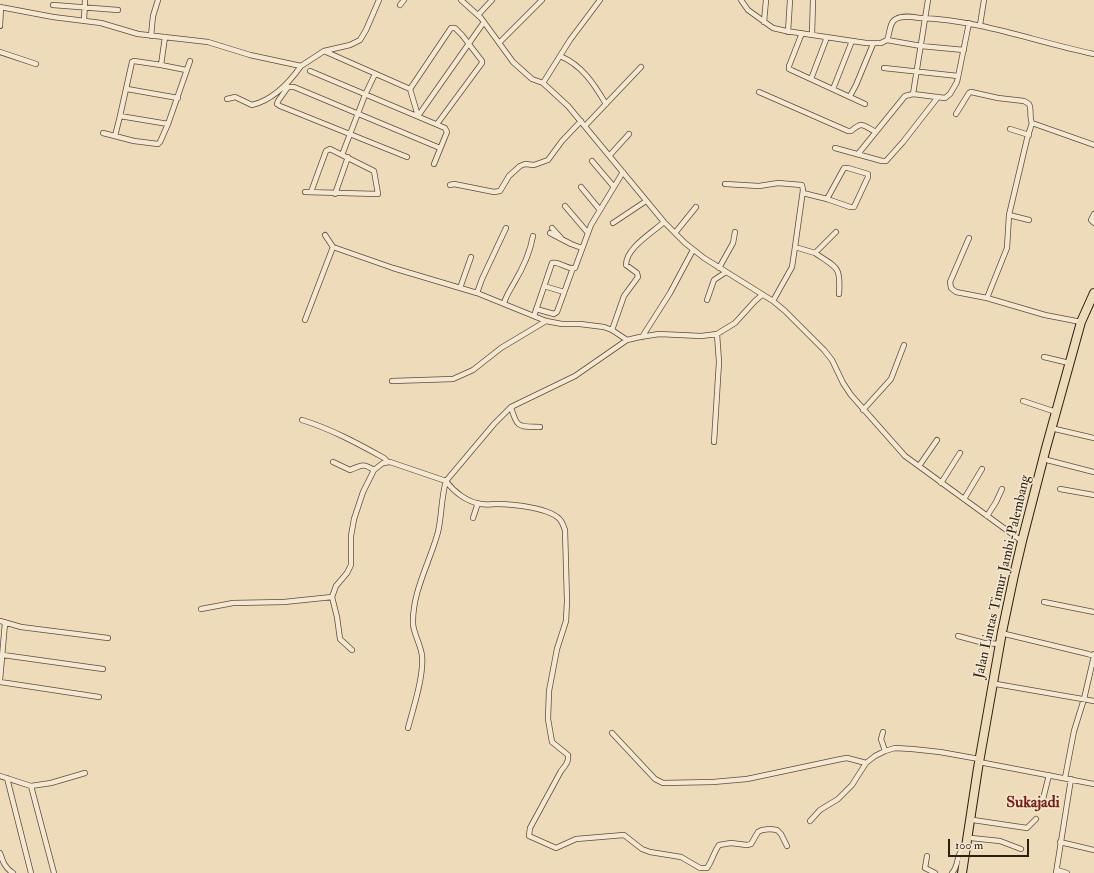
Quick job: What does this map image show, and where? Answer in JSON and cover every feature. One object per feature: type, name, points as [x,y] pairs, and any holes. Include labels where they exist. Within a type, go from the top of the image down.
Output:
[{"type":"highway","name":"Jalan Lintas Timur Jambi-Palembang","points":[[962,873],[1000,644],[1023,542],[1069,363],[1081,322],[1094,293]]},
{"type":"highway","name":"Jalan Lintas Timur Jambi-Palembang","points":[[966,873],[980,761],[1023,542],[1082,330],[1094,301]]},
{"type":"street","points":[[84,21],[85,0]]},
{"type":"street","points":[[151,36],[153,16],[158,0]]},
{"type":"street","points":[[227,99],[235,97],[252,105],[263,102],[289,82],[301,66],[324,51],[350,45],[360,40],[379,0]]},
{"type":"street","points":[[400,4],[404,0]]},
{"type":"street","points":[[461,0],[484,22],[513,62],[532,79],[543,83],[568,106],[646,201],[675,233],[693,250],[719,268],[773,301],[790,316],[828,355],[843,383],[863,410],[868,413],[905,456],[1023,542]]},
{"type":"street","points":[[478,15],[492,0]]},
{"type":"street","points":[[499,43],[542,0]]},
{"type":"street","points":[[543,83],[582,23],[600,0]]},
{"type":"street","points":[[741,0],[748,10],[764,22],[773,28],[788,32],[873,44],[881,43],[887,40],[921,46],[964,50]]},
{"type":"street","points":[[764,22],[766,0]]},
{"type":"street","points":[[788,32],[790,0]]},
{"type":"street","points":[[812,35],[813,0]]},
{"type":"street","points":[[913,94],[928,0]]},
{"type":"street","points":[[980,25],[984,0]]},
{"type":"street","points":[[54,5],[118,10]]},
{"type":"street","points":[[0,26],[0,7],[53,17],[101,23],[128,32],[151,36],[208,42],[250,55],[301,66]]},
{"type":"street","points":[[887,40],[891,23],[895,19],[903,17],[925,18],[980,25],[1030,39],[1094,54]]},
{"type":"street","points":[[418,116],[484,22]]},
{"type":"street","points":[[858,154],[906,96],[913,94],[945,98],[950,94],[957,82],[969,23]]},
{"type":"street","points":[[410,89],[452,28],[456,28],[482,63],[437,124]]},
{"type":"street","points":[[802,33],[789,68],[865,104]]},
{"type":"street","points":[[811,79],[827,37]]},
{"type":"street","points":[[160,65],[165,38]]},
{"type":"street","points":[[833,89],[852,41]]},
{"type":"street","points":[[850,96],[873,44]]},
{"type":"street","points":[[324,51],[410,89]]},
{"type":"street","points":[[0,52],[36,64]]},
{"type":"street","points":[[560,56],[577,65],[592,80],[606,104]]},
{"type":"street","points":[[115,136],[132,62],[134,60],[186,70]]},
{"type":"street","points":[[103,133],[158,144],[168,124],[190,61]]},
{"type":"street","points":[[585,126],[641,68]]},
{"type":"street","points":[[884,68],[917,70],[958,76]]},
{"type":"street","points":[[310,71],[445,128],[447,131],[434,164]]},
{"type":"street","points":[[342,154],[365,95],[375,74]]},
{"type":"street","points":[[407,157],[280,106],[277,102],[286,89],[292,87],[440,148]]},
{"type":"street","points":[[126,89],[178,98]]},
{"type":"street","points":[[410,89],[418,116]]},
{"type":"street","points":[[759,92],[848,131],[857,125],[860,125],[876,132]]},
{"type":"street","points":[[956,114],[971,92],[998,98],[1024,101],[1031,107],[1032,123],[1009,215],[1008,248],[987,298]]},
{"type":"street","points":[[835,148],[882,162],[886,161],[890,159],[938,97]]},
{"type":"street","points":[[120,116],[168,124]]},
{"type":"street","points":[[450,185],[454,184],[494,192],[500,191],[509,176],[520,166],[524,164],[534,165],[548,160],[562,140],[581,121]]},
{"type":"street","points":[[1032,123],[1094,145]]},
{"type":"street","points":[[1010,129],[1028,135]]},
{"type":"street","points":[[610,156],[629,134]]},
{"type":"street","points":[[305,192],[378,194],[374,171],[330,149],[326,151],[311,192]]},
{"type":"street","points":[[335,194],[348,157]]},
{"type":"street","points":[[592,161],[614,187]]},
{"type":"street","points":[[803,193],[854,207],[868,174],[844,168],[827,199]]},
{"type":"street","points":[[536,309],[554,314],[557,312],[588,233],[623,172]]},
{"type":"street","points":[[726,184],[759,186],[778,183],[802,185],[803,193],[792,267],[773,301]]},
{"type":"street","points":[[581,187],[600,210]]},
{"type":"street","points":[[613,224],[646,201]]},
{"type":"street","points":[[565,206],[588,233]]},
{"type":"street","points":[[675,233],[696,207]]},
{"type":"street","points":[[1094,214],[1091,220],[1094,223]]},
{"type":"street","points":[[1009,215],[1029,220]]},
{"type":"street","points":[[612,330],[624,296],[638,277],[637,273],[626,265],[628,256],[632,249],[664,222]]},
{"type":"street","points":[[477,293],[506,228]]},
{"type":"street","points":[[552,228],[564,241]]},
{"type":"street","points":[[719,268],[733,243],[735,232]]},
{"type":"street","points":[[815,253],[836,232]]},
{"type":"street","points":[[550,233],[564,241],[582,248]]},
{"type":"street","points":[[325,235],[333,247],[393,268],[477,293],[546,321],[562,324],[580,324],[604,327],[628,340]]},
{"type":"street","points":[[504,303],[506,296],[514,284],[528,254],[533,236]]},
{"type":"street","points":[[969,238],[950,282],[951,288],[956,292],[987,298],[1045,315],[1081,322]]},
{"type":"street","points":[[305,320],[333,247]]},
{"type":"street","points":[[795,248],[815,253],[838,271],[840,276],[839,294]]},
{"type":"street","points":[[642,337],[670,293],[693,250]]},
{"type":"street","points":[[460,288],[471,257]]},
{"type":"street","points":[[534,316],[552,263],[557,262],[573,268]]},
{"type":"street","points":[[708,300],[714,280],[726,272]]},
{"type":"street","points":[[544,286],[564,292]]},
{"type":"street","points":[[408,728],[420,676],[422,657],[413,624],[415,606],[426,564],[442,517],[443,492],[446,481],[494,424],[512,407],[575,376],[628,340],[659,334],[701,336],[717,334],[735,323],[762,295]]},
{"type":"street","points":[[392,381],[453,379],[473,370],[501,348],[546,321]]},
{"type":"street","points":[[714,442],[719,362],[717,334]]},
{"type":"street","points":[[863,410],[891,379],[904,345]]},
{"type":"street","points":[[1044,357],[1069,363]]},
{"type":"street","points":[[1023,401],[1056,412]]},
{"type":"street","points":[[512,407],[515,422],[517,424],[522,426],[540,427]]},
{"type":"street","points":[[302,420],[322,426],[346,437],[384,458],[388,462]]},
{"type":"street","points":[[1055,429],[1094,438]]},
{"type":"street","points":[[919,466],[937,440]]},
{"type":"street","points":[[942,483],[960,453]]},
{"type":"street","points":[[1047,460],[1094,472]]},
{"type":"street","points":[[333,462],[350,470],[361,465],[368,466],[374,470]]},
{"type":"street","points":[[352,650],[340,639],[338,617],[332,597],[336,586],[347,573],[351,565],[354,519],[363,492],[374,470],[382,463],[388,462],[400,464],[446,481],[450,487],[461,496],[478,503],[521,506],[549,512],[561,520],[565,530],[567,601],[566,621],[557,649],[553,670],[548,719],[552,742],[568,755],[568,758],[566,765],[561,771],[530,828],[529,836],[556,848],[576,839],[624,835],[642,849],[650,852],[682,857],[700,868],[707,868],[711,863],[719,845],[731,843],[751,844],[758,832],[762,830],[777,830],[781,834],[787,846]]},
{"type":"street","points":[[964,499],[982,469]]},
{"type":"street","points":[[987,516],[1002,489]]},
{"type":"street","points":[[1060,489],[1094,495]]},
{"type":"street","points":[[473,518],[478,503]]},
{"type":"street","points":[[201,608],[233,603],[284,602],[332,597]]},
{"type":"street","points":[[1044,602],[1094,612]]},
{"type":"street","points":[[99,697],[0,681],[3,622],[21,627],[108,638]]},
{"type":"street","points":[[1005,634],[1094,655],[1084,699],[1074,731],[1065,778]]},
{"type":"street","points":[[958,636],[984,643],[1000,644]]},
{"type":"street","points":[[2,655],[103,669]]},
{"type":"street","points":[[996,684],[1094,701]]},
{"type":"street","points":[[883,732],[881,739],[885,751]]},
{"type":"street","points":[[612,733],[656,779],[663,783],[713,782],[747,779],[848,758],[862,762],[895,748],[940,752],[1094,784]]},
{"type":"street","points":[[810,821],[820,810],[838,799],[852,785],[862,762]]},
{"type":"street","points":[[0,776],[31,786],[51,783],[85,773]]},
{"type":"street","points":[[1043,799],[1049,775]]},
{"type":"street","points":[[7,778],[31,873]]},
{"type":"street","points":[[1067,873],[1056,872],[1071,780]]},
{"type":"street","points":[[31,786],[54,873]]},
{"type":"street","points":[[973,820],[1027,828],[1036,819]]},
{"type":"street","points":[[971,838],[1000,841],[1021,848]]},
{"type":"street","points":[[1060,842],[1094,850]]},
{"type":"street","points":[[952,873],[958,862],[960,852],[965,850]]},
{"type":"street","points":[[0,854],[3,864],[13,873]]},
{"type":"street","points":[[928,856],[925,868],[935,873]]},
{"type":"district","name":"Sukajadi","points":[[1033,804]]}]
